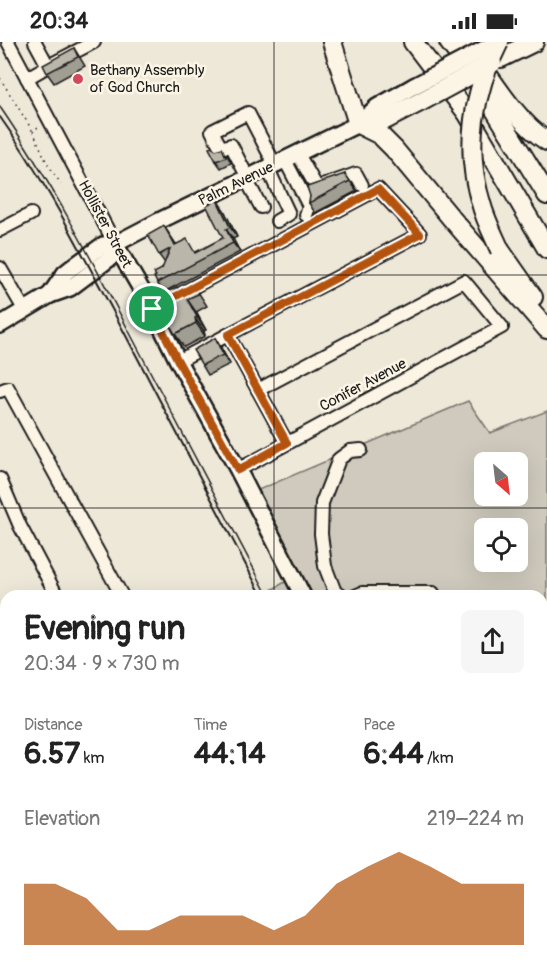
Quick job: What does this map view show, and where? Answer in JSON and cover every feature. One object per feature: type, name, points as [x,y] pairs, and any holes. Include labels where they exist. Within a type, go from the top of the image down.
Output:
[{"type":"highway","points":[[333,42],[358,124],[380,135],[394,149],[547,329]]},
{"type":"highway","points":[[413,42],[467,113],[547,249]]},
{"type":"highway","points":[[449,42],[471,71],[547,195]]},
{"type":"highway","points":[[465,42],[512,107],[532,130],[547,141]]},
{"type":"highway","name":"Palm Avenue","points":[[358,124],[385,120],[418,93],[501,48],[534,42]]},
{"type":"highway","points":[[547,43],[501,48],[486,69],[481,83],[472,140],[478,193],[486,218],[506,260],[547,315]]},
{"type":"main road","name":"Palm Avenue","points":[[0,325],[50,295],[70,288],[108,260],[115,244],[358,124]]},
{"type":"main road","name":"Hollister Street","points":[[115,244],[152,309],[300,590]]},
{"type":"street","name":"Hollister Street","points":[[8,42],[115,244]]},
{"type":"street","points":[[35,42],[48,66]]},
{"type":"street","points":[[27,78],[94,42]]},
{"type":"street","points":[[261,207],[231,145],[221,148],[212,131],[248,112],[309,206],[306,215]]},
{"type":"street","points":[[281,162],[316,188],[356,174],[362,186]]},
{"type":"street","points":[[277,221],[289,214],[281,162]]},
{"type":"street","points":[[152,309],[378,189],[420,234],[178,361]]},
{"type":"street","points":[[0,230],[31,214]]},
{"type":"street","points":[[0,268],[25,310]]},
{"type":"street","name":"Conifer Avenue","points":[[238,470],[502,327],[464,281],[258,390]]},
{"type":"street","points":[[228,335],[287,443]]},
{"type":"street","points":[[0,391],[8,388],[119,590]]},
{"type":"street","points":[[334,590],[325,566],[321,534],[322,502],[339,459],[350,451],[361,450]]},
{"type":"street","points":[[0,479],[20,526],[54,590]]},
{"type":"path","points":[[0,78],[61,184]]},
{"type":"path","points":[[32,130],[50,121]]},
{"type":"shaded area","points":[[468,401],[490,433],[547,411],[547,590],[310,590],[258,490]]},
{"type":"shaded area","points":[[290,579],[295,590],[271,590]]},
{"type":"building","points":[[74,48],[78,57],[47,73],[43,65]]},
{"type":"building","points":[[209,148],[216,150],[222,148],[226,157],[216,161]]},
{"type":"building","points":[[345,174],[350,181],[309,203],[310,196],[307,187]]},
{"type":"building","points":[[217,200],[230,227],[226,229],[233,243],[157,283],[154,273],[162,269],[170,249],[159,255],[148,235],[164,226],[175,245],[187,239],[195,253],[223,238],[206,205]]},
{"type":"building","points":[[177,287],[181,295],[195,287],[198,294],[187,299],[197,317],[195,318],[196,323],[175,334],[155,298]]},
{"type":"building","points":[[215,338],[223,355],[202,365],[193,350]]},
{"type":"tram line","points":[[0,107],[53,191],[85,249],[265,590]]},
{"type":"railway","points":[[0,117],[31,163],[73,236],[259,590]]},
{"type":"place","name":"Bethany Assembly of God Church","points":[[78,79]]},
{"type":"route","points":[[378,189],[420,234],[228,335],[287,443],[238,470],[152,309],[378,189]]}]
